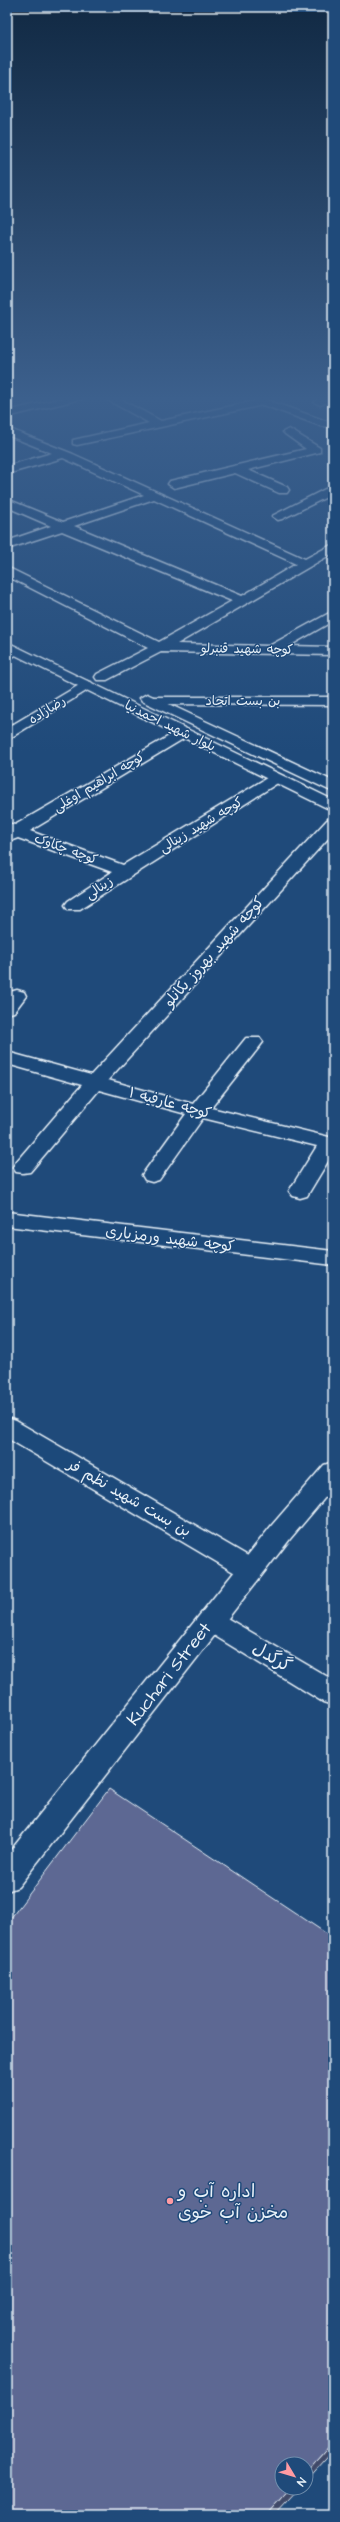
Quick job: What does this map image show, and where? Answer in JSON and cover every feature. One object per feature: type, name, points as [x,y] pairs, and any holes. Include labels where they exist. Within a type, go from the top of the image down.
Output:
[{"type":"street","points":[[37,516],[243,601]]},
{"type":"street","points":[[7,544],[92,516]]},
{"type":"street","points":[[206,516],[311,561],[333,562]]},
{"type":"street","points":[[102,677],[190,632],[333,548]]},
{"type":"street","points":[[7,571],[160,648]]},
{"type":"street","points":[[272,650],[333,614]]},
{"type":"street","name":"بلوار شهید احمدنیا","points":[[7,631],[333,788]]},
{"type":"street","name":"کوچه شهید قنبرلو","points":[[160,648],[333,651]]},
{"type":"street","name":"بلوار شهید احمدنیا","points":[[10,651],[86,685],[333,806]]},
{"type":"street","name":"رضازاده","points":[[7,735],[86,685]]},
{"type":"street","name":"بن بست اتحاد","points":[[153,701],[333,701]]},
{"type":"street","name":"کوچه ابراهیم اوغلی","points":[[10,832],[183,733]]},
{"type":"street","name":"کوچه شهید زینالی","points":[[125,871],[276,778]]},
{"type":"street","name":"کوچه شهید بهروز یکانلو","points":[[23,1167],[95,1082],[333,822]]},
{"type":"street","name":"کوچه چکاوک","points":[[10,832],[125,871]]},
{"type":"street","name":"زینالی","points":[[74,905],[125,871]]},
{"type":"street","points":[[152,1175],[198,1111],[254,1042]]},
{"type":"street","name":"کوچه عارفیه ۱","points":[[7,1058],[198,1111],[331,1143]]},
{"type":"street","points":[[300,1191],[331,1143]]},
{"type":"street","name":"کوچه شهید ورمزیاری","points":[[7,1219],[333,1258]]},
{"type":"street","name":"بن بست شهید نظم فر","points":[[7,1427],[251,1570]]},
{"type":"street","name":"Kuchari Street","points":[[7,1878],[251,1570],[332,1474]]},
{"type":"street","name":"گرگدل","points":[[211,1621],[333,1694]]},
{"type":"building","name":"اداره آب و مخزن آب خوی","points":[[109,1789],[333,1938],[333,2442],[314,2463],[314,2456],[274,2456],[274,2496],[284,2496],[267,2515],[7,2515],[7,1923]]},
{"type":"place","name":"اداره آب و مخزن آب خوی","points":[[170,2201]]}]
